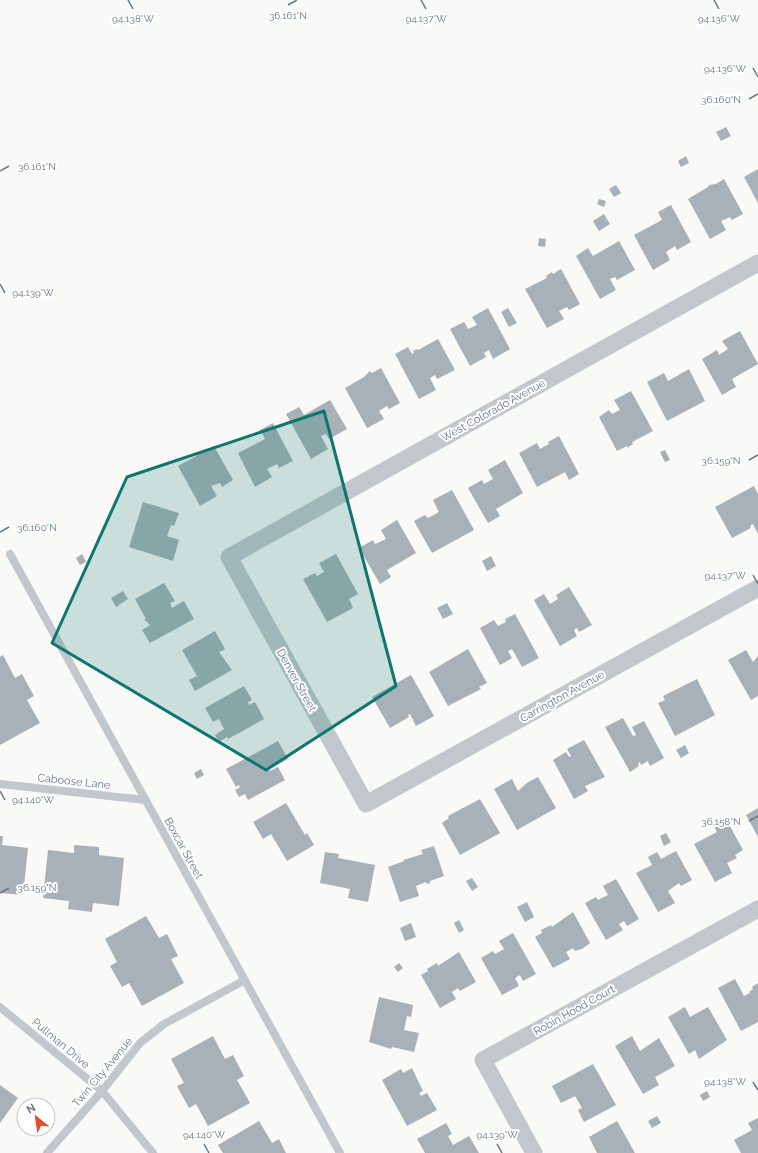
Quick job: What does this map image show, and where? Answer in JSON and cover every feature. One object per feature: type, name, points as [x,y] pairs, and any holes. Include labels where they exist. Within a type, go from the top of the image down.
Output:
[{"type":"street","name":"West Colorado Avenue","points":[[229,557],[758,263]]},
{"type":"street","name":"Denver Street","points":[[229,557],[366,804]]},
{"type":"street","name":"Carrington Avenue","points":[[366,804],[758,588]]},
{"type":"street","name":"Robin Hood Court","points":[[534,1153],[483,1060],[758,909]]},
{"type":"lane","name":"Boxcar Street","points":[[10,554],[340,1153]]},
{"type":"lane","name":"Caboose Lane","points":[[0,784],[145,800]]},
{"type":"lane","name":"Twin City Avenue","points":[[46,1153],[102,1091],[140,1043],[164,1024],[245,980]]},
{"type":"lane","name":"Pullman Drive","points":[[0,1007],[102,1091],[154,1153]]},
{"type":"highlighted area","points":[[324,411],[396,686],[266,770],[52,643],[127,477]]},
{"type":"building","points":[[726,127],[731,136],[721,141],[716,132]]},
{"type":"building","points":[[686,156],[689,163],[681,167],[678,161]]},
{"type":"building","points":[[758,169],[758,203],[744,177]]},
{"type":"building","points":[[724,179],[743,214],[732,220],[730,217],[721,221],[726,230],[710,239],[688,199],[709,185],[716,184]]},
{"type":"building","points":[[616,185],[621,193],[614,197],[609,189]]},
{"type":"building","points":[[599,199],[606,201],[604,207],[597,204]]},
{"type":"building","points":[[671,205],[691,242],[677,250],[675,246],[666,252],[670,260],[653,270],[634,235],[662,220],[658,212]]},
{"type":"building","points":[[604,214],[610,224],[599,231],[593,221]]},
{"type":"building","points":[[539,238],[546,239],[545,247],[538,246]]},
{"type":"building","points":[[619,241],[635,270],[617,280],[615,277],[610,279],[616,290],[600,299],[576,256],[588,248],[593,256]]},
{"type":"building","points":[[561,269],[580,304],[569,310],[567,307],[559,311],[564,319],[547,328],[525,289],[547,278],[546,276],[552,272],[553,274]]},
{"type":"building","points":[[488,308],[510,349],[493,359],[489,350],[484,353],[486,357],[470,366],[450,329],[464,322],[468,329],[477,325],[472,317]]},
{"type":"building","points":[[508,308],[517,323],[509,327],[501,312]]},
{"type":"building","points":[[740,331],[758,364],[732,379],[736,387],[722,395],[702,359],[717,350],[719,355],[728,349],[722,341]]},
{"type":"building","points":[[438,339],[455,370],[437,379],[435,375],[430,378],[436,390],[419,399],[395,354],[408,347],[412,354],[414,353],[413,351],[418,350]]},
{"type":"building","points":[[381,368],[400,403],[389,409],[387,406],[379,411],[384,419],[367,428],[345,388],[364,377],[370,371],[372,373]]},
{"type":"building","points":[[689,369],[705,401],[667,421],[647,382],[664,373],[668,381]]},
{"type":"building","points":[[631,391],[653,431],[632,442],[633,444],[627,448],[627,446],[617,451],[599,417],[609,410],[612,414],[620,410],[614,400]]},
{"type":"building","points":[[330,400],[347,429],[329,439],[326,434],[321,436],[328,449],[311,459],[286,414],[299,407],[304,415]]},
{"type":"building","points":[[273,423],[293,461],[279,468],[277,464],[267,469],[272,477],[255,487],[238,453],[265,439],[260,430]]},
{"type":"building","points":[[559,436],[579,474],[569,480],[565,472],[537,487],[519,453],[537,443],[540,449],[549,444],[548,442]]},
{"type":"building","points":[[214,446],[233,480],[222,487],[220,483],[211,486],[217,496],[200,506],[178,466],[198,455],[197,453]]},
{"type":"building","points":[[665,450],[670,460],[665,462],[660,452]]},
{"type":"building","points":[[505,460],[523,493],[496,509],[500,516],[488,523],[468,488],[482,480],[484,484],[493,479],[488,470]]},
{"type":"building","points":[[754,486],[758,494],[758,534],[753,524],[750,526],[751,528],[732,538],[715,507]]},
{"type":"building","points":[[452,490],[474,530],[432,553],[414,521],[425,515],[428,518],[439,512],[433,500]]},
{"type":"building","points":[[143,502],[179,513],[174,526],[171,525],[167,536],[179,540],[173,561],[129,547]]},
{"type":"building","points":[[397,520],[416,553],[387,570],[391,577],[380,584],[359,548],[373,540],[375,544],[386,539],[381,530]]},
{"type":"building","points":[[82,554],[86,562],[80,565],[76,558]]},
{"type":"building","points":[[336,554],[358,594],[349,599],[353,608],[327,622],[303,579],[315,573],[317,576],[324,572],[319,563]]},
{"type":"building","points":[[491,556],[496,566],[487,571],[482,561]]},
{"type":"building","points":[[164,583],[175,601],[170,603],[172,608],[184,601],[194,619],[150,643],[142,630],[150,625],[144,619],[146,619],[135,599]]},
{"type":"building","points":[[569,587],[592,625],[579,632],[577,628],[574,630],[577,636],[560,646],[534,600],[544,594],[550,604],[558,599],[556,595]]},
{"type":"building","points":[[123,591],[128,599],[116,607],[111,598]]},
{"type":"building","points":[[447,603],[453,614],[443,619],[437,608]]},
{"type":"building","points":[[515,614],[539,658],[522,667],[512,649],[508,651],[512,658],[500,665],[480,628],[494,620],[498,626],[506,622],[505,619]]},
{"type":"building","points":[[215,631],[225,649],[219,652],[232,670],[195,691],[189,680],[197,676],[182,650]]},
{"type":"building","points":[[468,649],[487,683],[479,687],[481,689],[448,706],[429,672]]},
{"type":"building","points":[[746,650],[753,662],[758,656],[758,696],[751,700],[728,660]]},
{"type":"building","points":[[3,655],[15,678],[22,674],[34,696],[27,700],[40,723],[0,745],[0,657]]},
{"type":"building","points":[[411,675],[434,716],[416,726],[410,714],[408,715],[409,717],[390,728],[372,697]]},
{"type":"building","points":[[697,679],[715,715],[675,736],[658,703],[665,700],[663,696]]},
{"type":"building","points":[[244,686],[252,700],[248,702],[249,705],[255,702],[264,719],[228,739],[227,737],[219,742],[215,735],[224,729],[219,719],[213,722],[205,708]]},
{"type":"building","points":[[623,718],[633,736],[636,735],[632,727],[644,721],[664,758],[650,766],[648,761],[641,765],[640,762],[638,764],[639,766],[630,772],[605,727]]},
{"type":"building","points":[[584,740],[605,777],[585,786],[588,791],[574,799],[553,760],[566,752],[569,757],[571,756],[567,749]]},
{"type":"building","points":[[278,741],[288,759],[269,769],[270,771],[278,767],[285,780],[248,800],[245,794],[239,797],[235,790],[240,787],[239,785],[236,787],[226,769]]},
{"type":"building","points":[[685,745],[689,753],[681,758],[676,750]]},
{"type":"building","points":[[201,769],[204,775],[197,779],[194,773]]},
{"type":"building","points":[[538,777],[556,808],[517,830],[494,789],[512,779],[518,791],[527,783]]},
{"type":"building","points":[[480,799],[500,833],[460,855],[442,823],[449,818],[448,816]]},
{"type":"building","points":[[286,803],[305,835],[307,833],[314,845],[287,861],[271,834],[263,839],[253,822]]},
{"type":"building","points":[[758,808],[758,837],[746,815]]},
{"type":"building","points":[[726,819],[743,850],[735,855],[737,858],[727,863],[732,873],[715,882],[694,844],[717,832],[714,826]]},
{"type":"building","points":[[666,833],[671,842],[664,846],[660,836]]},
{"type":"building","points":[[0,836],[3,836],[2,845],[28,848],[23,895],[0,893]]},
{"type":"building","points":[[74,845],[99,847],[99,855],[124,858],[119,906],[93,903],[92,912],[68,909],[69,901],[43,898],[48,850],[74,853]]},
{"type":"building","points":[[434,846],[444,876],[430,881],[430,883],[427,884],[426,882],[416,886],[419,896],[400,902],[388,867],[404,861],[403,860],[423,854],[421,850]]},
{"type":"building","points":[[676,851],[692,880],[681,886],[679,883],[668,891],[675,903],[658,912],[636,873],[652,865],[648,857],[657,852],[661,859]]},
{"type":"building","points":[[325,852],[339,854],[338,858],[375,865],[368,902],[348,898],[350,889],[320,883]]},
{"type":"building","points":[[472,878],[478,887],[472,891],[466,881]]},
{"type":"building","points":[[616,879],[639,919],[627,926],[624,921],[619,924],[623,930],[606,940],[585,903],[596,897],[598,900],[608,895],[603,886]]},
{"type":"building","points":[[527,902],[534,917],[525,922],[517,907]]},
{"type":"building","points":[[573,912],[590,943],[582,949],[575,951],[573,948],[566,952],[570,959],[553,968],[535,937],[542,933],[541,930],[551,925],[552,927]]},
{"type":"building","points":[[146,916],[159,938],[167,934],[178,956],[171,959],[184,983],[142,1006],[129,983],[122,987],[110,966],[117,962],[105,939]]},
{"type":"building","points":[[459,920],[464,930],[459,933],[454,923]]},
{"type":"building","points":[[411,923],[416,937],[405,941],[400,928]]},
{"type":"building","points":[[513,933],[536,974],[523,981],[520,975],[515,978],[519,986],[502,995],[481,958],[493,951],[495,954],[504,949],[499,941]]},
{"type":"building","points":[[459,952],[476,982],[460,991],[458,988],[452,992],[456,999],[440,1008],[421,975],[428,971],[427,969],[437,963],[438,966]]},
{"type":"building","points":[[399,963],[403,968],[398,972],[394,967]]},
{"type":"building","points":[[735,979],[744,996],[750,993],[749,992],[753,989],[752,987],[758,983],[758,1022],[741,1031],[718,988]]},
{"type":"building","points":[[379,997],[413,1005],[411,1017],[407,1016],[404,1030],[419,1033],[414,1052],[392,1047],[391,1049],[369,1042]]},
{"type":"building","points":[[685,1007],[690,1017],[708,1007],[727,1040],[699,1059],[695,1050],[689,1054],[668,1017]]},
{"type":"building","points":[[213,1036],[225,1059],[233,1055],[244,1076],[237,1080],[250,1103],[208,1126],[196,1104],[189,1108],[177,1086],[184,1083],[171,1059]]},
{"type":"building","points":[[632,1036],[640,1051],[659,1038],[675,1066],[655,1077],[659,1085],[643,1094],[615,1046]]},
{"type":"building","points":[[593,1064],[616,1105],[584,1122],[578,1110],[582,1108],[575,1096],[561,1103],[552,1086]]},
{"type":"building","points":[[412,1068],[423,1091],[419,1093],[421,1096],[427,1093],[437,1110],[407,1126],[382,1080],[401,1069],[403,1073]]},
{"type":"building","points":[[0,1085],[17,1097],[16,1101],[0,1123]]},
{"type":"building","points":[[707,1091],[710,1097],[703,1101],[700,1095]]},
{"type":"building","points":[[657,1116],[661,1123],[652,1128],[648,1121]]},
{"type":"building","points":[[758,1118],[758,1153],[741,1153],[734,1140],[752,1130],[748,1123]]},
{"type":"building","points":[[259,1121],[272,1143],[279,1139],[286,1153],[223,1153],[218,1145]]},
{"type":"building","points":[[617,1121],[635,1153],[597,1153],[589,1137]]},
{"type":"building","points":[[446,1123],[452,1134],[448,1136],[453,1145],[469,1136],[479,1153],[425,1153],[417,1139]]}]
